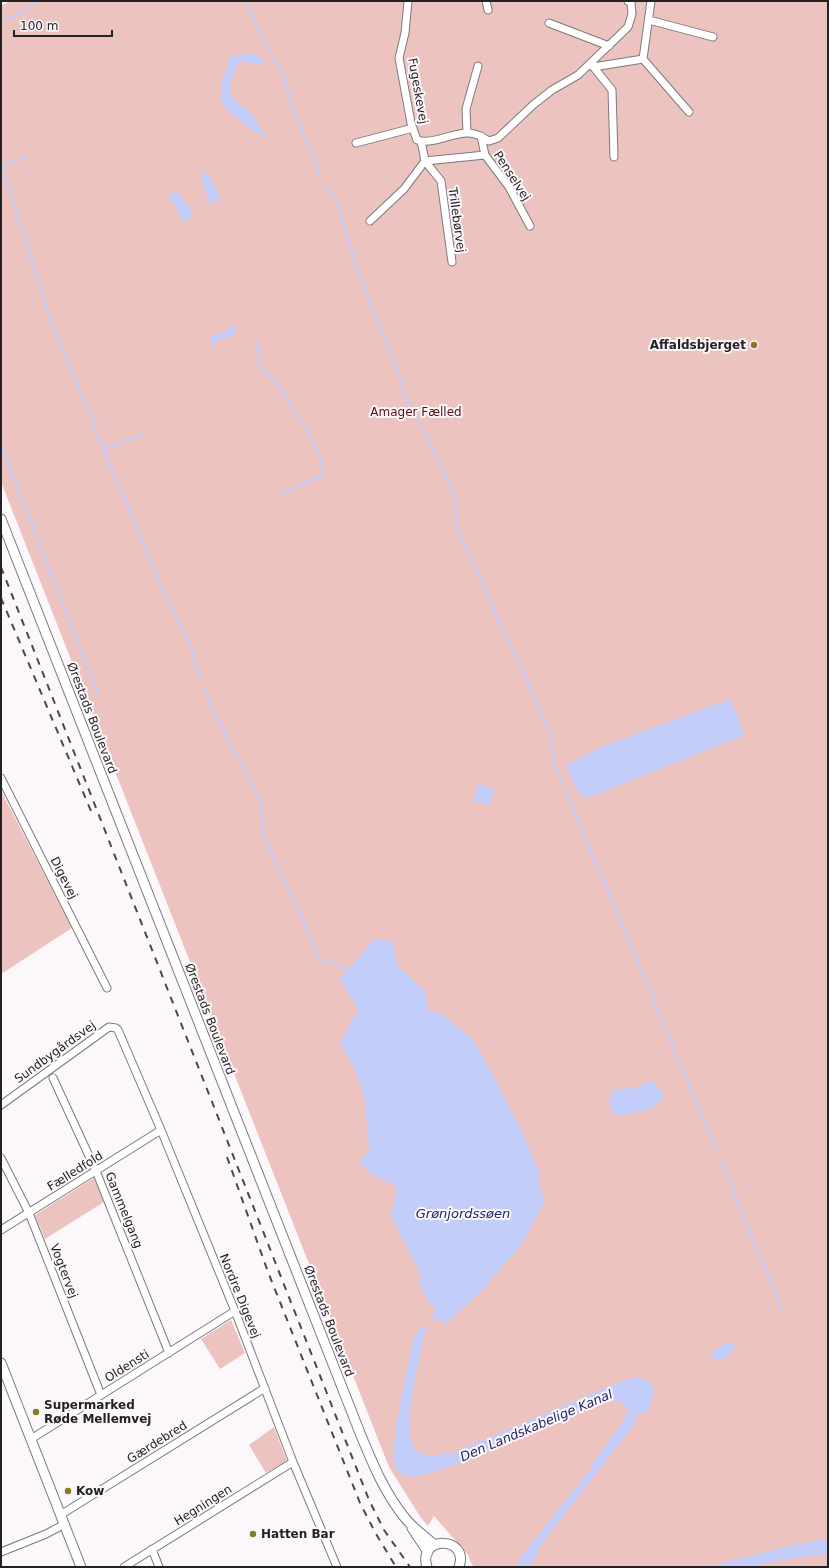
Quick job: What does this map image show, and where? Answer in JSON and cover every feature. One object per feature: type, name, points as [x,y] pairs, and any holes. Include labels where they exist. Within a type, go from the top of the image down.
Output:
[{"type":"street","name":"Fugeskevej","points":[[408,1],[405,33],[399,58],[413,128],[417,140],[442,139],[468,132]]},
{"type":"street","points":[[486,1],[488,10]]},
{"type":"street","points":[[478,66],[466,109],[468,132],[489,140],[498,138],[533,105],[552,90],[592,65],[628,27],[632,14],[631,3],[628,1]]},
{"type":"street","points":[[651,1],[643,59],[689,112]]},
{"type":"street","points":[[649,20],[713,37]]},
{"type":"street","points":[[549,23],[609,46]]},
{"type":"street","points":[[592,65],[643,59]]},
{"type":"street","points":[[592,65],[612,90],[614,157]]},
{"type":"street","points":[[356,143],[413,128]]},
{"type":"street","name":"Penselvej","points":[[481,136],[485,155],[509,187],[530,226]]},
{"type":"street","points":[[421,141],[425,161]]},
{"type":"street","points":[[370,221],[404,189],[425,161],[485,155]]},
{"type":"street","name":"Trillebørvej","points":[[425,161],[441,181],[452,262]]},
{"type":"street","name":"Ørestads Boulevard","points":[[1,519],[360,1433],[376,1471],[390,1497],[409,1522],[416,1535],[431,1548]]},
{"type":"street","name":"Digevej","points":[[1,778],[107,988]]},
{"type":"street","name":"Sundbygårdsvej","points":[[1,1105],[109,1026],[116,1028],[121,1034]]},
{"type":"street","name":"Nordre Digevej","points":[[121,1034],[235,1311],[293,1462],[337,1567]]},
{"type":"street","name":"Gammelgang","points":[[53,1078],[96,1171],[169,1353]]},
{"type":"street","name":"Fælledfold","points":[[1,1230],[161,1130]]},
{"type":"street","name":"Vogtervej","points":[[1,1158],[29,1213],[101,1395]]},
{"type":"street","name":"Oldensti","points":[[31,1439],[235,1311]]},
{"type":"street","points":[[1,1363],[62,1514],[81,1567]]},
{"type":"street","name":"Gærdebred","points":[[62,1514],[265,1388]]},
{"type":"street","name":"Hegningen","points":[[124,1567],[293,1462]]},
{"type":"street","points":[[1,1552],[46,1534],[65,1524]]},
{"type":"street","points":[[427,1566],[426,1561],[431,1548],[443,1543],[448,1543],[455,1548],[460,1555],[459,1567]]},
{"type":"street","points":[[152,1549],[159,1567]]},
{"type":"green space","name":"Amager Fælled","points":[[10,1],[828,1],[828,1567],[474,1567],[468,1555],[434,1516],[428,1526],[421,1518],[389,1467],[1,482],[1,6]]},
{"type":"green space","points":[[1,791],[72,928],[1,974]]},
{"type":"green space","points":[[94,1178],[104,1202],[45,1239],[35,1215]]},
{"type":"green space","points":[[231,1320],[245,1353],[220,1369],[201,1339]]},
{"type":"green space","points":[[274,1427],[287,1461],[266,1473],[249,1445]]},
{"type":"water","points":[[250,53],[259,56],[264,60],[263,64],[240,62],[232,76],[230,88],[232,98],[251,114],[267,137],[266,138],[234,116],[221,101],[221,82],[227,69],[227,64],[230,57]]},
{"type":"water","points":[[208,172],[220,198],[220,200],[211,204],[200,176]]},
{"type":"water","points":[[178,192],[193,213],[190,218],[183,221],[169,196]]},
{"type":"water","points":[[236,324],[234,336],[216,341],[215,349],[210,338],[211,336],[221,333]]},
{"type":"water","points":[[728,700],[732,702],[744,734],[742,736],[590,797],[584,798],[575,787],[567,766],[569,763],[601,747]]},
{"type":"water","points":[[478,784],[495,790],[490,804],[473,801]]},
{"type":"water","name":"Grønjordssøen","points":[[374,939],[392,941],[397,965],[425,991],[428,1010],[442,1014],[475,1042],[519,1125],[539,1172],[539,1187],[544,1198],[543,1206],[520,1246],[483,1289],[445,1325],[419,1286],[421,1275],[391,1216],[397,1187],[373,1175],[359,1163],[369,1150],[364,1094],[354,1069],[340,1043],[358,1009],[339,978],[351,967]]},
{"type":"water","points":[[649,1081],[655,1083],[664,1096],[656,1106],[642,1111],[622,1115],[613,1114],[609,1103],[613,1091],[634,1088]]},
{"type":"water","points":[[414,1335],[424,1337],[412,1398],[410,1432],[413,1444],[419,1452],[427,1455],[452,1453],[624,1380],[641,1378],[651,1384],[654,1388],[651,1404],[647,1412],[637,1415],[633,1426],[540,1546],[531,1567],[515,1567],[523,1554],[624,1427],[628,1413],[627,1408],[624,1404],[615,1401],[595,1404],[576,1411],[513,1441],[437,1471],[416,1476],[403,1475],[395,1466],[393,1451]]},
{"type":"water","points":[[726,1342],[735,1345],[730,1355],[713,1360],[711,1354]]},
{"type":"water","points":[[828,1539],[828,1554],[793,1558],[747,1567],[707,1567],[782,1548]]},
{"type":"waterway","points":[[1,21],[19,14],[35,1]]},
{"type":"waterway","points":[[246,1],[260,32],[285,79],[289,99],[321,177]]},
{"type":"waterway","points":[[2,166],[25,157]]},
{"type":"waterway","points":[[1,163],[52,324],[163,592],[189,642],[199,676]]},
{"type":"waterway","points":[[326,186],[337,202],[357,270],[391,354],[406,398],[429,441],[455,496],[457,528],[550,732],[555,765],[716,1149]]},
{"type":"waterway","points":[[256,340],[260,366],[287,397],[291,408],[307,430],[319,454],[324,475],[282,494]]},
{"type":"waterway","points":[[103,449],[145,434]]},
{"type":"waterway","points":[[1,445],[99,696]]},
{"type":"waterway","points":[[203,688],[228,740],[261,801],[263,833],[320,959],[351,970]]},
{"type":"waterway","points":[[721,1161],[781,1308]]},
{"type":"waterway","name":"Den Landskabelige Kanal","points":[[417,1345],[419,1336],[423,1330]]},
{"type":"waterway","name":"Den Landskabelige Kanal","points":[[596,1464],[624,1427],[629,1417]]},
{"type":"railway","points":[[1,567],[369,1500],[384,1530],[410,1567]]},
{"type":"railway","points":[[1,598],[91,811]]},
{"type":"railway","points":[[227,1157],[268,1272],[360,1503],[376,1534],[396,1567]]},
{"type":"place","name":"Affaldsbjerget","points":[[754,345]]},
{"type":"place","name":"Supermarked Røde Mellemvej","points":[[36,1412]]},
{"type":"place","name":"Kow","points":[[68,1491]]},
{"type":"place","name":"Hatten Bar","points":[[253,1534]]}]
